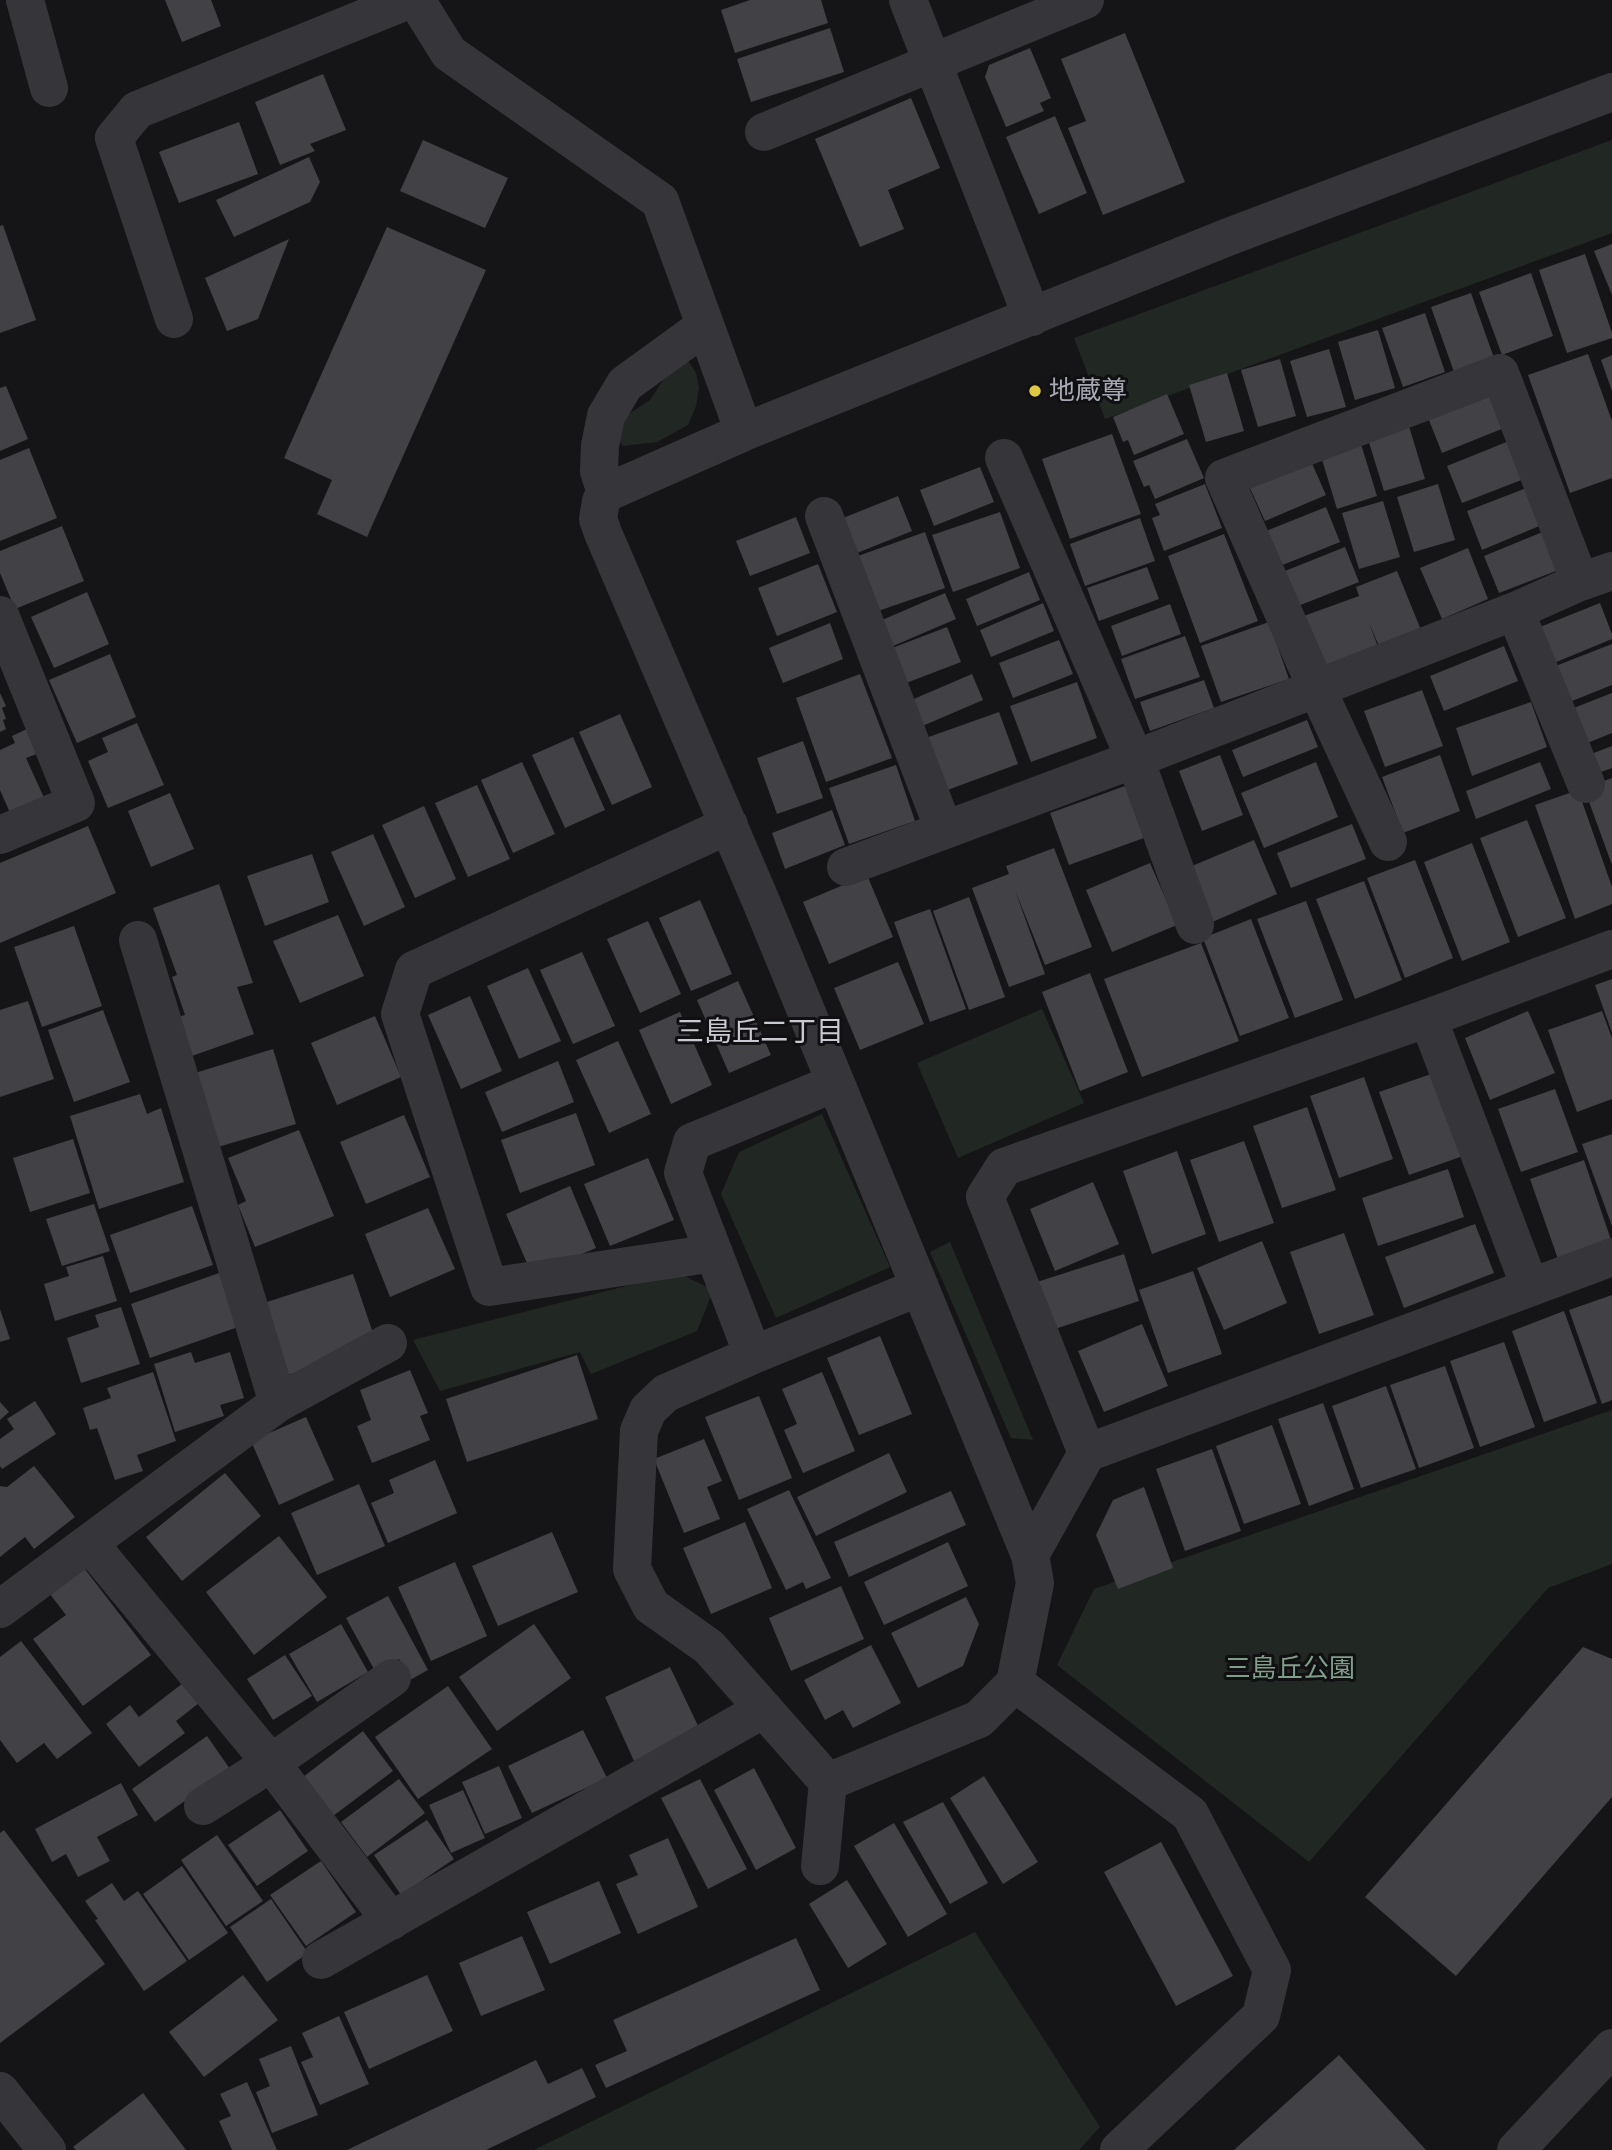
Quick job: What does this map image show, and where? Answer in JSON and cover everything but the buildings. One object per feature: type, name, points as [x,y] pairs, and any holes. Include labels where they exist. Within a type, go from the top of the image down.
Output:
[{"type":"street","points":[[25,0],[49,88]]},
{"type":"street","points":[[174,319],[114,138],[137,110],[409,0]]},
{"type":"street","points":[[416,0],[449,53],[660,201],[744,432]]},
{"type":"street","points":[[908,0],[1032,317]]},
{"type":"street","points":[[764,132],[1086,0]]},
{"type":"street","points":[[828,1783],[979,1719],[1015,1683],[1035,1583],[1030,1555],[920,1287],[729,825],[603,533],[598,519],[601,501],[606,493],[744,432],[1228,237],[1612,92]]},
{"type":"street","points":[[606,493],[599,471],[600,446],[606,416],[625,384],[705,326]]},
{"type":"street","points":[[846,867],[1317,689],[1596,577],[1500,373],[1224,478],[1317,689],[1388,842]]},
{"type":"street","points":[[1004,458],[1135,759],[1195,925]]},
{"type":"street","points":[[824,516],[944,830]]},
{"type":"street","points":[[1515,611],[1586,784]]},
{"type":"street","points":[[0,615],[76,803],[0,835]]},
{"type":"street","points":[[714,1253],[489,1287],[400,1014],[414,970],[729,825]]},
{"type":"street","points":[[138,940],[278,1403]]},
{"type":"street","points":[[1087,1453],[985,1197],[1004,1167],[1428,1018],[1612,949]]},
{"type":"street","points":[[1428,1018],[1530,1287]]},
{"type":"street","points":[[753,1355],[683,1173],[692,1142],[835,1083]]},
{"type":"street","points":[[1030,1555],[1087,1453],[1612,1257]]},
{"type":"street","points":[[820,1866],[828,1783],[709,1647],[651,1606],[632,1569],[639,1431],[648,1410],[666,1393],[920,1287]]},
{"type":"street","points":[[0,1609],[278,1403],[388,1343]]},
{"type":"street","points":[[89,1543],[271,1763],[391,1921]]},
{"type":"street","points":[[204,1806],[271,1763],[392,1678]]},
{"type":"street","points":[[1015,1683],[1191,1814],[1272,1970],[1261,2016],[1119,2150]]},
{"type":"street","points":[[321,1960],[764,1709]]},
{"type":"street","points":[[1516,2150],[1612,2048]]},
{"type":"street","points":[[0,2091],[47,2150]]},
{"type":"green space","points":[[1612,140],[1612,233],[1105,419],[1074,338]]},
{"type":"green space","points":[[687,359],[696,373],[699,388],[696,406],[688,425],[657,442],[623,446],[615,434],[627,415],[650,400],[668,373]]},
{"type":"green space","points":[[1042,1009],[1084,1103],[958,1158],[917,1063]]},
{"type":"green space","points":[[822,1114],[890,1267],[776,1318],[721,1194],[739,1152]]},
{"type":"green space","points":[[950,1242],[1033,1440],[1011,1438],[930,1252]]},
{"type":"green space","points":[[678,1273],[707,1287],[711,1296],[697,1331],[591,1374],[580,1352],[440,1391],[413,1340]]},
{"type":"green space","name":"三島丘公園","points":[[1612,1410],[1612,1564],[1548,1588],[1309,1862],[1057,1665],[1094,1589]]},
{"type":"green space","points":[[975,1932],[1100,2127],[1079,2150],[534,2150]]},
{"type":"place","name":"地蔵尊","points":[[1035,391]]},
{"type":"district","name":"三島丘二丁目","points":[[760,1033]]}]
